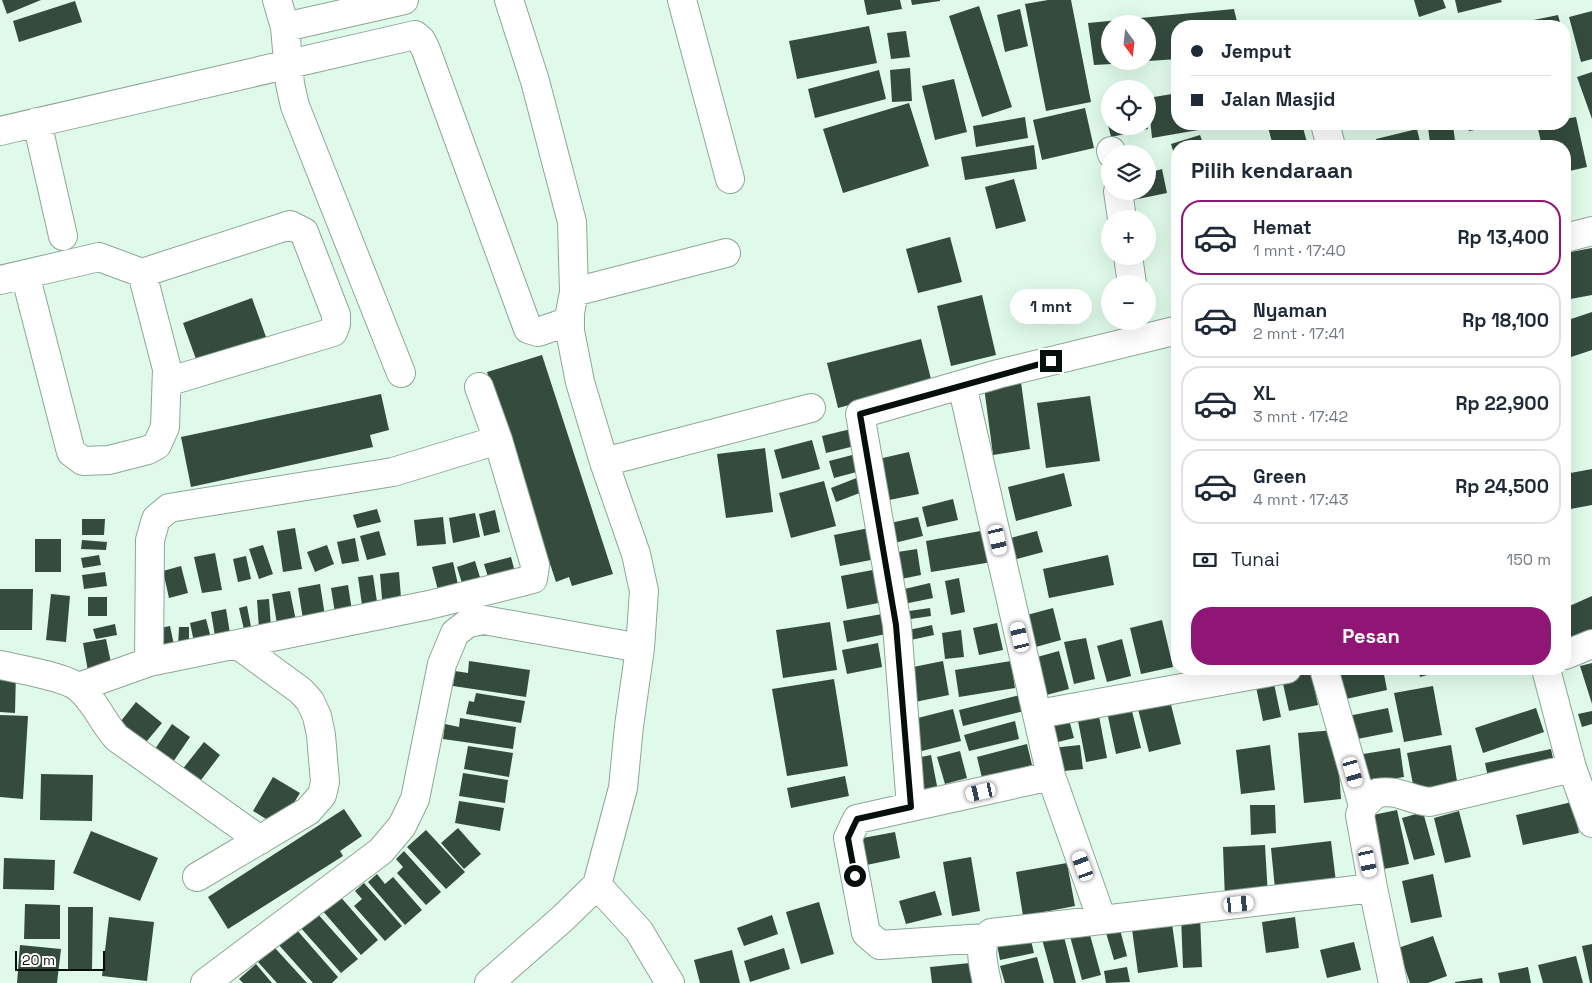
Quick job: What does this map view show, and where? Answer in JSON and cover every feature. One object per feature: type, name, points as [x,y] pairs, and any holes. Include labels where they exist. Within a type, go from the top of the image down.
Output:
[{"type":"street","points":[[277,0],[285,26],[288,65],[295,106],[401,373]]},
{"type":"street","points":[[285,26],[404,0]]},
{"type":"street","points":[[489,983],[562,919],[597,885],[623,788],[629,726],[640,648],[644,591],[636,554],[604,462],[580,382],[570,321],[574,292],[572,222],[535,81],[508,0]]},
{"type":"street","points":[[682,0],[730,179]]},
{"type":"street","points":[[0,131],[415,35],[421,40],[528,329],[538,332],[570,321]]},
{"type":"street","points":[[37,122],[63,236]]},
{"type":"street","points":[[142,273],[167,369],[166,426],[158,445],[148,450],[109,460],[83,460],[71,452],[12,277],[99,257],[142,273],[290,225],[304,232],[336,315],[336,324],[332,332],[167,382]]},
{"type":"street","points":[[1571,237],[1592,232]]},
{"type":"street","points":[[574,292],[726,253]]},
{"type":"street","points":[[911,807],[896,625],[860,414],[962,385],[1139,330]]},
{"type":"street","points":[[1156,330],[1171,330]]},
{"type":"street","points":[[962,385],[1038,714],[1050,776],[1102,920]]},
{"type":"street","points":[[79,687],[149,662],[429,605],[533,579],[535,565],[498,440],[479,387]]},
{"type":"street","points":[[604,462],[811,408]]},
{"type":"street","points":[[149,662],[150,540],[156,519],[162,512],[169,508],[393,472],[498,440]]},
{"type":"street","points":[[205,983],[381,851],[402,826],[415,799],[442,664],[455,633],[468,623],[484,620],[640,648]]},
{"type":"street","points":[[197,877],[308,812],[322,795],[325,782],[321,735],[317,716],[310,701],[301,691],[238,644]]},
{"type":"street","points":[[1571,653],[1592,644]]},
{"type":"street","points":[[0,666],[44,675],[79,687],[106,726],[117,738],[260,840]]},
{"type":"street","points":[[1038,714],[1254,675]]},
{"type":"street","points":[[1326,675],[1363,806]]},
{"type":"street","points":[[1548,675],[1572,768],[1592,823]]},
{"type":"street","points":[[1393,983],[1362,829],[1360,815],[1363,806],[1376,793],[1398,792],[1416,801],[1430,802],[1572,768]]},
{"type":"street","points":[[1050,776],[857,819],[848,838],[866,932],[880,945],[986,938],[1000,930],[1373,888]]},
{"type":"street","points":[[597,885],[639,931],[670,983]]},
{"type":"street","points":[[986,938],[982,946],[986,983]]},
{"type":"building","points":[[2,0],[41,0],[7,14]]},
{"type":"building","points":[[864,0],[900,0],[902,9],[867,15]]},
{"type":"building","points":[[911,0],[940,0],[940,1],[912,5]]},
{"type":"building","points":[[1048,0],[1071,0],[1091,102],[1046,111],[1025,4]]},
{"type":"building","points":[[1414,0],[1443,0],[1446,8],[1419,17]]},
{"type":"building","points":[[1455,0],[1501,0],[1502,2],[1458,13]]},
{"type":"building","points":[[75,1],[82,22],[19,42],[13,21]]},
{"type":"building","points":[[979,6],[1012,107],[982,117],[949,16]]},
{"type":"building","points":[[1020,9],[1028,46],[1005,52],[997,15]]},
{"type":"building","points":[[1234,9],[1237,20],[1171,20],[1171,59],[1156,60],[1156,16]]},
{"type":"building","points":[[1592,11],[1592,59],[1581,62],[1569,17]]},
{"type":"building","points":[[1558,15],[1559,20],[1534,20]]},
{"type":"building","points":[[1101,22],[1101,65],[1094,65],[1088,23]]},
{"type":"building","points":[[869,26],[877,63],[797,79],[789,41]]},
{"type":"building","points":[[906,31],[910,57],[891,59],[887,33]]},
{"type":"building","points":[[910,68],[912,101],[892,102],[890,70]]},
{"type":"building","points":[[879,70],[886,99],[815,118],[808,89]]},
{"type":"building","points":[[1592,72],[1592,119],[1577,77]]},
{"type":"building","points":[[954,79],[967,132],[935,140],[922,86]]},
{"type":"building","points":[[1171,94],[1171,130],[1198,130],[1152,138],[1152,135],[1156,135],[1156,97]]},
{"type":"building","points":[[909,103],[929,166],[843,193],[823,129]]},
{"type":"building","points":[[1085,108],[1094,148],[1042,160],[1033,120]]},
{"type":"building","points":[[1025,117],[1028,138],[976,147],[973,126]]},
{"type":"building","points":[[1576,117],[1587,167],[1571,171],[1571,140],[1541,140],[1538,130],[1571,130],[1571,118]]},
{"type":"building","points":[[1269,130],[1304,130],[1306,140],[1271,140]]},
{"type":"building","points":[[1417,130],[1420,140],[1376,140]]},
{"type":"building","points":[[1428,130],[1454,130],[1455,140],[1430,140]]},
{"type":"building","points":[[1200,135],[1202,140],[1184,140]]},
{"type":"building","points":[[1034,145],[1037,169],[965,180],[961,157]]},
{"type":"building","points":[[1162,169],[1167,193],[1156,195],[1156,171]]},
{"type":"building","points":[[1014,179],[1026,221],[996,229],[985,187]]},
{"type":"building","points":[[950,237],[962,282],[918,293],[906,249]]},
{"type":"building","points":[[1592,248],[1592,295],[1571,299],[1571,252]]},
{"type":"building","points":[[982,295],[996,355],[951,366],[937,306]]},
{"type":"building","points":[[252,298],[266,337],[197,362],[183,323]]},
{"type":"building","points":[[1592,312],[1592,350],[1571,357],[1571,319]]},
{"type":"building","points":[[921,339],[932,383],[838,408],[827,363]]},
{"type":"building","points":[[542,355],[613,574],[572,586],[569,577],[556,582],[487,372]]},
{"type":"building","points":[[1021,382],[1030,449],[993,455],[984,387]]},
{"type":"building","points":[[381,394],[389,430],[370,435],[373,447],[191,487],[181,437]]},
{"type":"building","points":[[1090,396],[1100,461],[1046,468],[1037,403]]},
{"type":"building","points":[[855,428],[859,445],[826,453],[822,436]]},
{"type":"building","points":[[812,440],[820,469],[782,479],[774,450]]},
{"type":"building","points":[[765,448],[773,512],[726,518],[717,454]]},
{"type":"building","points":[[909,452],[919,494],[884,501],[874,460]]},
{"type":"building","points":[[860,453],[864,470],[834,478],[829,461]]},
{"type":"building","points":[[1592,469],[1592,505],[1571,509],[1571,473]]},
{"type":"building","points":[[1064,473],[1072,506],[1016,521],[1008,487]]},
{"type":"building","points":[[859,477],[865,491],[836,502],[831,488]]},
{"type":"building","points":[[824,481],[836,526],[791,538],[779,493]]},
{"type":"building","points":[[953,499],[958,520],[927,527],[922,507]]},
{"type":"building","points":[[377,509],[381,522],[357,528],[353,515]]},
{"type":"building","points":[[495,510],[500,532],[484,536],[479,514]]},
{"type":"building","points":[[475,513],[480,537],[453,543],[449,518]]},
{"type":"building","points":[[443,517],[446,544],[417,546],[414,520]]},
{"type":"building","points":[[918,517],[923,536],[886,545],[881,525]]},
{"type":"building","points":[[82,519],[105,519],[104,535],[82,535]]},
{"type":"building","points":[[295,528],[302,569],[283,572],[277,531]]},
{"type":"building","points":[[869,528],[876,559],[840,566],[834,535]]},
{"type":"building","points":[[986,530],[992,562],[931,572],[926,541]]},
{"type":"building","points":[[379,531],[386,555],[367,560],[360,536]]},
{"type":"building","points":[[1037,531],[1043,552],[1013,560],[1007,539]]},
{"type":"building","points":[[355,538],[359,561],[342,564],[337,542]]},
{"type":"building","points":[[35,539],[61,539],[61,572],[35,572]]},
{"type":"building","points":[[82,540],[107,542],[106,550],[81,549]]},
{"type":"building","points":[[263,545],[273,574],[259,579],[249,549]]},
{"type":"building","points":[[327,545],[334,564],[315,572],[307,552]]},
{"type":"building","points":[[917,549],[921,575],[896,580],[891,553]]},
{"type":"building","points":[[215,553],[222,590],[202,593],[194,557]]},
{"type":"building","points":[[99,555],[101,565],[83,568],[81,558]]},
{"type":"building","points":[[1108,555],[1114,585],[1049,598],[1043,569]]},
{"type":"building","points":[[246,556],[251,579],[238,582],[233,559]]},
{"type":"building","points":[[511,557],[517,580],[491,587],[484,564]]},
{"type":"building","points":[[475,561],[483,587],[465,593],[457,567]]},
{"type":"building","points":[[453,562],[459,589],[439,594],[432,567]]},
{"type":"building","points":[[181,566],[188,593],[169,598],[163,571]]},
{"type":"building","points":[[883,568],[889,601],[847,609],[841,576]]},
{"type":"building","points":[[105,572],[107,586],[84,589],[82,575]]},
{"type":"building","points":[[399,572],[401,598],[382,599],[380,574]]},
{"type":"building","points":[[373,575],[377,602],[362,605],[358,577]]},
{"type":"building","points":[[959,578],[965,612],[951,615],[945,581]]},
{"type":"building","points":[[930,583],[933,598],[899,605],[896,591]]},
{"type":"building","points":[[320,584],[325,616],[303,619],[298,588]]},
{"type":"building","points":[[348,585],[352,611],[335,613],[331,588]]},
{"type":"building","points":[[0,589],[33,589],[32,630],[0,630]]},
{"type":"building","points":[[290,591],[296,621],[277,624],[272,594]]},
{"type":"building","points":[[51,594],[70,596],[66,642],[46,640]]},
{"type":"building","points":[[1592,596],[1592,630],[1571,639],[1571,605]]},
{"type":"building","points":[[88,597],[107,597],[107,616],[88,616]]},
{"type":"building","points":[[269,599],[271,628],[259,629],[257,600]]},
{"type":"building","points":[[247,606],[252,632],[245,634],[239,608]]},
{"type":"building","points":[[930,608],[931,616],[904,620],[902,612]]},
{"type":"building","points":[[1053,608],[1061,640],[1032,648],[1023,616]]},
{"type":"building","points":[[226,609],[230,633],[215,636],[211,612]]},
{"type":"building","points":[[882,614],[886,634],[847,642],[843,621]]},
{"type":"building","points":[[206,619],[211,638],[194,642],[190,623]]},
{"type":"building","points":[[1162,620],[1171,658],[1171,667],[1141,674],[1130,628]]},
{"type":"building","points":[[830,622],[837,670],[783,678],[776,630]]},
{"type":"building","points":[[997,623],[1003,650],[979,655],[973,628]]},
{"type":"building","points":[[115,624],[117,635],[96,639],[93,629]]},
{"type":"building","points":[[932,625],[934,635],[906,641],[904,631]]},
{"type":"building","points":[[170,626],[174,645],[164,647],[160,628]]},
{"type":"building","points":[[179,627],[189,627],[189,647],[178,647]]},
{"type":"building","points":[[961,630],[964,657],[945,659],[942,633]]},
{"type":"building","points":[[1086,638],[1095,679],[1074,684],[1064,642]]},
{"type":"building","points":[[106,639],[113,672],[89,677],[83,643]]},
{"type":"building","points":[[1122,639],[1131,676],[1107,682],[1097,646]]},
{"type":"building","points":[[878,643],[882,667],[847,674],[842,650]]},
{"type":"building","points":[[1059,651],[1069,689],[1039,697],[1030,659]]},
{"type":"building","points":[[469,661],[530,670],[526,697],[453,686],[455,671],[468,673]]},
{"type":"building","points":[[943,661],[949,695],[915,702],[908,668]]},
{"type":"building","points":[[1011,661],[1015,688],[959,697],[955,670]]},
{"type":"building","points":[[1592,663],[1592,704],[1580,666]]},
{"type":"building","points":[[0,671],[16,672],[15,713],[0,712]]},
{"type":"building","points":[[1272,675],[1281,717],[1263,721],[1254,677]]},
{"type":"building","points":[[1311,675],[1318,705],[1289,711],[1282,679]]},
{"type":"building","points":[[1331,675],[1384,675],[1387,690],[1337,701]]},
{"type":"building","points":[[834,679],[848,766],[787,776],[772,689]]},
{"type":"building","points":[[1433,686],[1442,735],[1404,742],[1394,693]]},
{"type":"building","points":[[476,693],[525,701],[521,723],[466,714],[469,701],[474,702]]},
{"type":"building","points":[[1020,695],[1024,711],[963,726],[959,710]]},
{"type":"building","points":[[1169,697],[1181,744],[1149,752],[1137,705]]},
{"type":"building","points":[[136,702],[162,723],[142,747],[117,726]]},
{"type":"building","points":[[1131,707],[1141,748],[1116,754],[1107,712]]},
{"type":"building","points":[[1388,708],[1393,732],[1347,741],[1343,717]]},
{"type":"building","points":[[1536,708],[1544,732],[1483,753],[1475,728]]},
{"type":"building","points":[[953,709],[961,741],[918,752],[910,720]]},
{"type":"building","points":[[1592,711],[1592,724],[1582,727],[1578,714]]},
{"type":"building","points":[[0,715],[28,716],[23,799],[0,797]]},
{"type":"building","points":[[1068,716],[1074,738],[1054,743],[1048,721]]},
{"type":"building","points":[[1099,716],[1107,758],[1086,762],[1078,721]]},
{"type":"building","points":[[460,718],[516,727],[513,749],[443,739],[445,724],[459,727]]},
{"type":"building","points":[[1015,721],[1019,739],[969,751],[964,735]]},
{"type":"building","points":[[172,724],[190,737],[171,765],[153,752]]},
{"type":"building","points":[[1336,730],[1341,799],[1304,803],[1298,733]]},
{"type":"building","points":[[204,742],[220,755],[198,784],[181,771]]},
{"type":"building","points":[[1027,744],[1032,765],[982,778],[977,757]]},
{"type":"building","points":[[1080,745],[1083,769],[1055,772],[1052,748]]},
{"type":"building","points":[[1270,745],[1275,790],[1241,794],[1236,750]]},
{"type":"building","points":[[1451,745],[1458,787],[1415,795],[1407,753]]},
{"type":"building","points":[[468,746],[513,753],[509,777],[464,769]]},
{"type":"building","points":[[1400,748],[1404,777],[1362,784],[1357,755]]},
{"type":"building","points":[[1551,749],[1555,768],[1489,782],[1485,763]]},
{"type":"building","points":[[960,751],[967,778],[945,784],[937,757]]},
{"type":"building","points":[[931,755],[938,791],[917,795],[911,759]]},
{"type":"building","points":[[463,773],[508,780],[505,803],[459,796]]},
{"type":"building","points":[[41,774],[93,775],[92,821],[40,820]]},
{"type":"building","points":[[845,776],[849,796],[791,808],[787,788]]},
{"type":"building","points":[[273,777],[300,793],[279,827],[253,811]]},
{"type":"building","points":[[459,801],[504,808],[500,831],[455,823]]},
{"type":"building","points":[[1572,802],[1579,833],[1523,845],[1516,815]]},
{"type":"building","points":[[1250,805],[1275,805],[1276,833],[1251,835]]},
{"type":"building","points":[[344,809],[362,836],[340,851],[343,856],[228,929],[208,897]]},
{"type":"building","points":[[1397,810],[1409,864],[1379,870],[1368,816]]},
{"type":"building","points":[[1459,811],[1471,857],[1445,863],[1434,818]]},
{"type":"building","points":[[1423,812],[1435,855],[1414,860],[1402,818]]},
{"type":"building","points":[[458,828],[481,854],[464,869],[441,843]]},
{"type":"building","points":[[426,830],[465,872],[446,889],[407,847]]},
{"type":"building","points":[[91,831],[158,858],[140,901],[73,873]]},
{"type":"building","points":[[895,832],[900,858],[857,867],[852,840]]},
{"type":"building","points":[[1331,841],[1336,882],[1275,889],[1271,848]]},
{"type":"building","points":[[1265,845],[1268,897],[1225,900],[1223,847]]},
{"type":"building","points":[[404,851],[441,892],[426,905],[397,873],[403,867],[396,859]]},
{"type":"building","points":[[971,857],[980,911],[952,916],[943,862]]},
{"type":"building","points":[[4,858],[55,860],[54,890],[3,889]]},
{"type":"building","points":[[1067,863],[1075,906],[1023,916],[1016,872]]},
{"type":"building","points":[[377,874],[385,884],[393,877],[422,910],[405,925],[368,882]]},
{"type":"building","points":[[1433,874],[1442,917],[1411,923],[1402,881]]},
{"type":"building","points":[[364,883],[402,926],[385,941],[354,906],[362,899],[355,891]]},
{"type":"building","points":[[935,891],[942,915],[906,924],[899,901]]},
{"type":"building","points":[[338,894],[378,940],[361,955],[321,909]]},
{"type":"building","points":[[819,902],[834,954],[801,964],[786,912]]},
{"type":"building","points":[[25,904],[60,905],[60,939],[24,939]]},
{"type":"building","points":[[68,907],[93,907],[92,969],[68,969]]},
{"type":"building","points":[[316,912],[358,959],[341,973],[300,927]]},
{"type":"building","points":[[772,915],[778,934],[744,946],[737,928]]},
{"type":"building","points":[[1200,915],[1202,967],[1183,968],[1181,916]]},
{"type":"building","points":[[1171,916],[1178,967],[1138,973],[1131,922]]},
{"type":"building","points":[[109,917],[154,922],[147,981],[102,976]]},
{"type":"building","points":[[1295,917],[1299,948],[1266,953],[1262,922]]},
{"type":"building","points":[[1118,922],[1127,956],[1114,960],[1104,926]]},
{"type":"building","points":[[1087,924],[1101,975],[1082,980],[1068,929]]},
{"type":"building","points":[[296,929],[338,977],[332,983],[313,983],[278,944]]},
{"type":"building","points":[[1029,932],[1034,953],[1000,960],[996,939]]},
{"type":"building","points":[[1063,933],[1076,983],[1054,983],[1042,939]]},
{"type":"building","points":[[1433,936],[1447,976],[1428,983],[1410,983],[1398,948]]},
{"type":"building","points":[[1354,942],[1361,970],[1327,978],[1320,950]]},
{"type":"building","points":[[1592,944],[1592,983],[1590,983],[1582,946]]},
{"type":"building","points":[[20,945],[61,949],[57,983],[17,983]]},
{"type":"building","points":[[275,948],[307,983],[277,983],[258,962]]},
{"type":"building","points":[[784,948],[790,969],[750,982],[744,961]]},
{"type":"building","points":[[732,950],[740,983],[700,983],[694,960]]},
{"type":"building","points":[[1576,956],[1583,983],[1543,983],[1538,965]]},
{"type":"building","points":[[1037,957],[1044,983],[1005,983],[1000,966]]},
{"type":"building","points":[[970,963],[972,983],[932,983],[930,967]]},
{"type":"building","points":[[256,964],[272,983],[243,983],[239,979]]},
{"type":"building","points":[[1127,967],[1130,982],[1106,983],[1104,971]]},
{"type":"building","points":[[1528,967],[1531,983],[1500,983],[1498,973]]},
{"type":"building","points":[[1482,978],[1483,983],[1455,983],[1455,982]]},
{"type":"route","points":[[855,876],[848,838],[857,819],[911,807],[896,625],[860,414],[998,374],[1051,361]]}]
